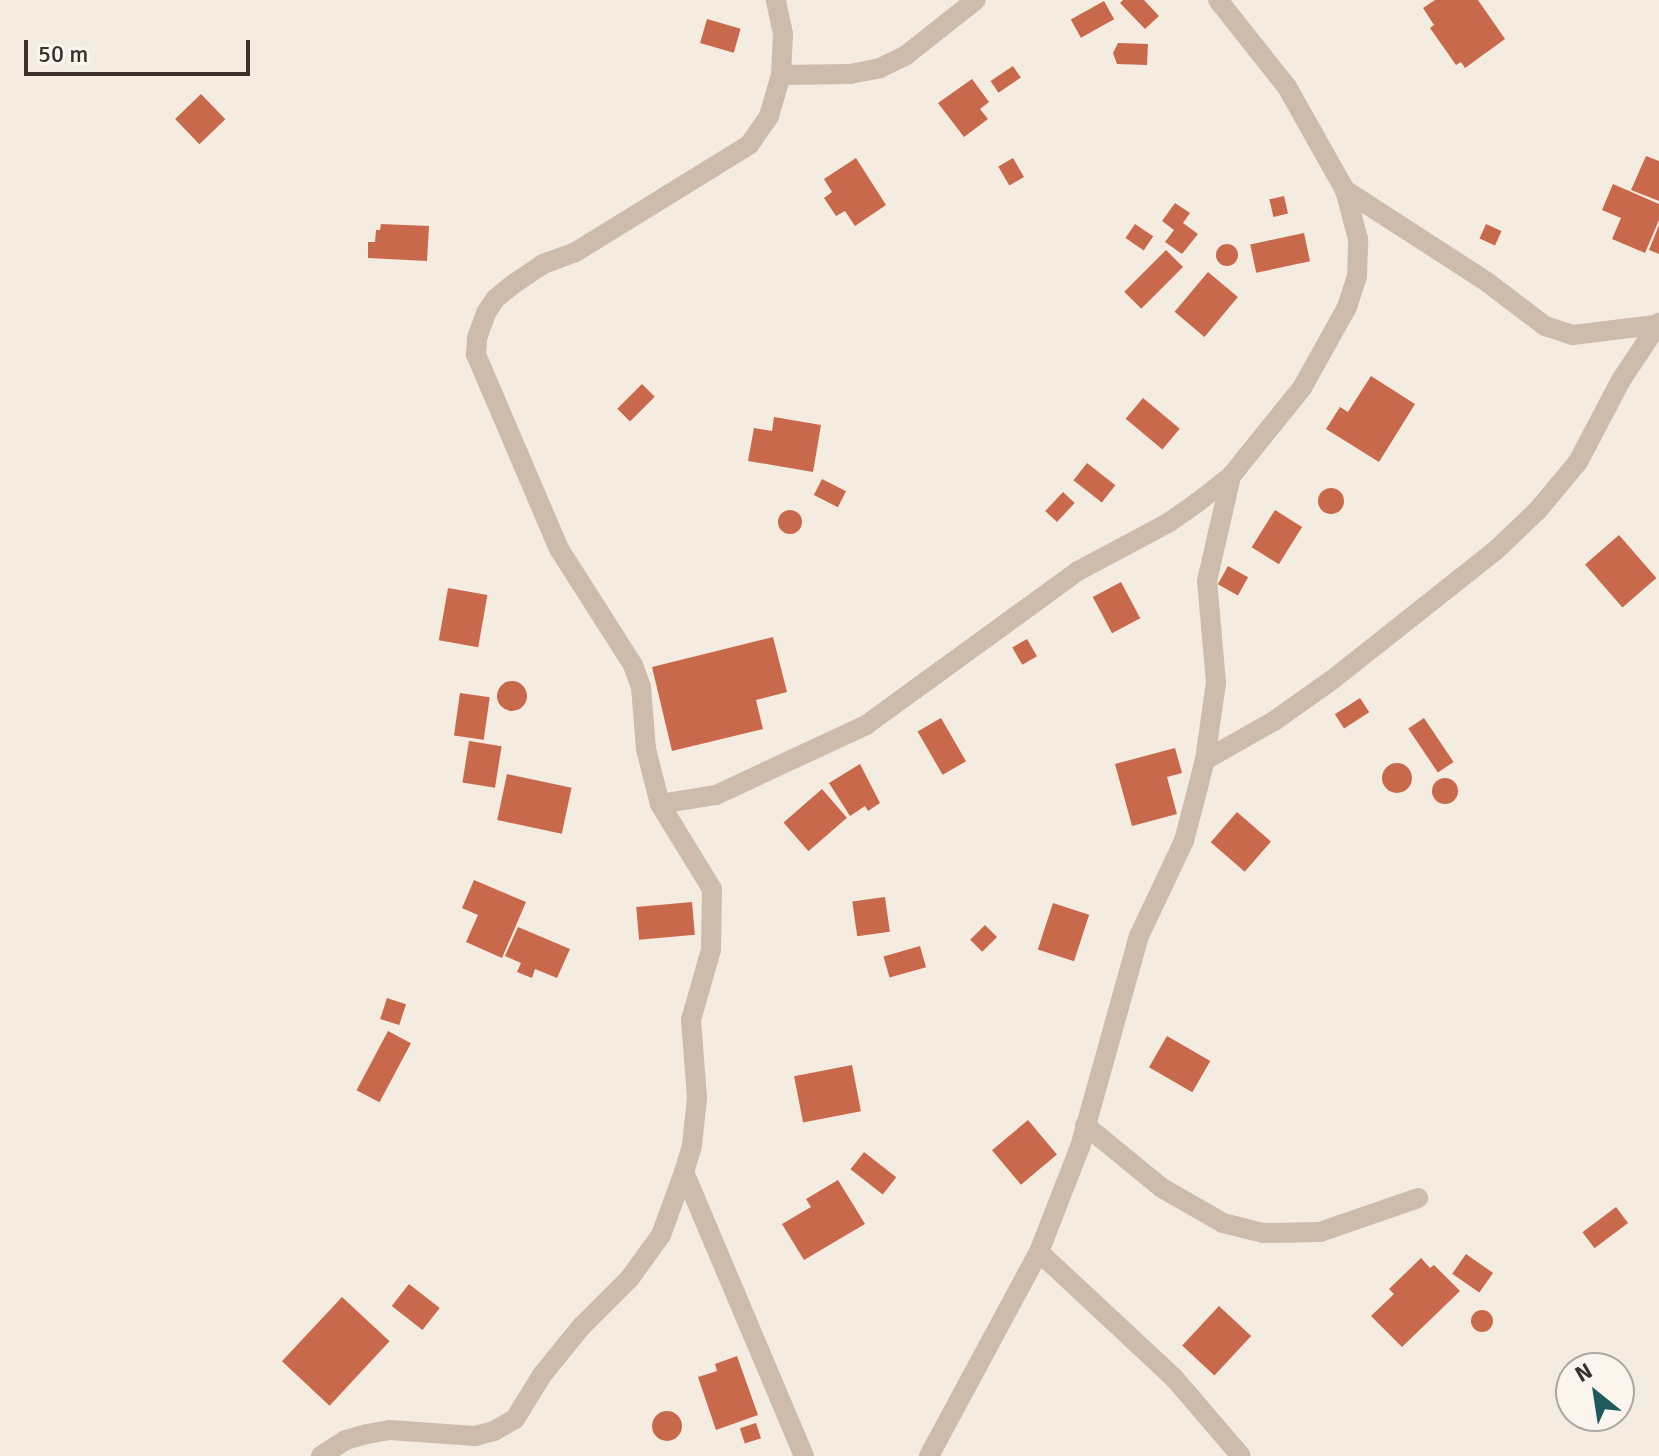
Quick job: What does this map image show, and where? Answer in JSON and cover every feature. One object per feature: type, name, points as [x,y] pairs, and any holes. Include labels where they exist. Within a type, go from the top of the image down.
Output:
[{"type":"lane","points":[[321,1456],[346,1440],[367,1434],[390,1430],[475,1436],[494,1431],[515,1419],[542,1375],[581,1327],[630,1278],[661,1235],[684,1172],[692,1145],[697,1098],[691,1020],[711,950],[712,889],[660,804],[646,749],[641,687],[633,665],[559,549],[476,354],[477,338],[495,299],[515,283],[543,264],[574,253],[749,145],[769,116],[781,75],[783,34],[776,0]]},
{"type":"lane","points":[[781,75],[850,74],[880,68],[905,56],[976,0]]},
{"type":"lane","points":[[660,804],[716,795],[866,725],[1078,571],[1168,523],[1231,476],[1302,388],[1347,307],[1357,276],[1358,239],[1345,190],[1287,87],[1218,0]]},
{"type":"lane","points":[[1345,190],[1487,282],[1545,326],[1573,335],[1657,324]]},
{"type":"lane","points":[[1205,760],[1274,721],[1332,680],[1495,551],[1538,510],[1578,462],[1657,324]]},
{"type":"lane","points":[[929,1456],[1039,1252],[1085,1125],[1139,936],[1184,841],[1205,760],[1216,683],[1207,581],[1231,476]]},
{"type":"lane","points":[[1085,1125],[1162,1188],[1223,1223],[1263,1233],[1320,1232],[1418,1198]]},
{"type":"lane","points":[[684,1172],[804,1456]]},
{"type":"lane","points":[[1039,1252],[1175,1379],[1241,1456]]},
{"type":"building","points":[[1123,0],[1144,0],[1159,16],[1145,29],[1120,3]]},
{"type":"building","points":[[1435,0],[1478,0],[1505,39],[1465,68],[1461,62],[1456,65],[1430,28],[1434,25],[1423,8]]},
{"type":"building","points":[[1104,1],[1114,19],[1081,38],[1071,19]]},
{"type":"building","points":[[707,19],[741,29],[734,53],[700,43]]},
{"type":"building","points":[[1118,43],[1148,44],[1147,65],[1117,64],[1113,53]]},
{"type":"building","points":[[1013,66],[1021,78],[998,93],[991,81]]},
{"type":"building","points":[[972,79],[989,102],[980,109],[988,119],[964,137],[938,103]]},
{"type":"building","points":[[201,94],[225,119],[199,144],[175,119]]},
{"type":"building","points":[[1646,156],[1659,161],[1659,201],[1631,190]]},
{"type":"building","points":[[856,158],[886,205],[855,226],[845,211],[836,216],[824,198],[832,192],[824,179]]},
{"type":"building","points":[[1013,158],[1024,177],[1009,186],[998,166]]},
{"type":"building","points":[[1613,184],[1659,204],[1659,220],[1645,253],[1612,239],[1621,218],[1602,210]]},
{"type":"building","points":[[1284,196],[1288,214],[1273,217],[1269,199]]},
{"type":"building","points":[[1175,203],[1190,213],[1183,223],[1198,234],[1182,254],[1165,242],[1174,230],[1162,221]]},
{"type":"building","points":[[381,224],[429,226],[427,261],[368,258],[368,242],[375,242],[376,230],[380,230]]},
{"type":"building","points":[[1135,224],[1153,236],[1144,250],[1125,238]]},
{"type":"building","points":[[1486,224],[1502,231],[1495,246],[1479,239]]},
{"type":"building","points":[[1659,225],[1659,254],[1649,250]]},
{"type":"building","points":[[1304,233],[1310,261],[1256,273],[1250,244]]},
{"type":"building","points":[[1227,244],[1235,247],[1238,255],[1235,263],[1227,266],[1219,263],[1216,255],[1219,247]]},
{"type":"building","points":[[1166,250],[1183,267],[1141,309],[1124,292]]},
{"type":"building","points":[[1208,272],[1238,297],[1204,337],[1175,312]]},
{"type":"building","points":[[1371,376],[1415,404],[1379,462],[1326,429],[1340,407],[1348,412]]},
{"type":"building","points":[[642,384],[655,397],[630,421],[617,409]]},
{"type":"building","points":[[1143,398],[1180,429],[1162,450],[1126,419]]},
{"type":"building","points":[[774,417],[821,425],[813,472],[748,461],[754,428],[772,431]]},
{"type":"building","points":[[1087,463],[1115,485],[1102,503],[1073,480]]},
{"type":"building","points":[[822,479],[846,491],[838,507],[814,495]]},
{"type":"building","points":[[1331,488],[1340,492],[1344,501],[1340,510],[1331,514],[1322,510],[1318,501],[1322,492]]},
{"type":"building","points":[[1063,492],[1075,503],[1057,522],[1045,511]]},
{"type":"building","points":[[790,510],[798,514],[802,522],[798,530],[790,534],[782,530],[778,522],[782,514]]},
{"type":"building","points":[[1275,510],[1302,527],[1279,564],[1252,547]]},
{"type":"building","points":[[1619,535],[1656,578],[1622,608],[1585,565]]},
{"type":"building","points":[[1228,566],[1248,577],[1238,596],[1218,584]]},
{"type":"building","points":[[1121,582],[1140,618],[1112,633],[1093,597]]},
{"type":"building","points":[[448,588],[487,595],[478,647],[439,640]]},
{"type":"building","points":[[773,637],[787,692],[756,700],[763,729],[672,751],[652,667]]},
{"type":"building","points":[[1027,639],[1037,656],[1022,665],[1012,648]]},
{"type":"building","points":[[512,681],[522,686],[527,696],[522,706],[512,711],[502,706],[497,696],[502,686]]},
{"type":"building","points":[[460,693],[490,697],[484,740],[454,736]]},
{"type":"building","points":[[1360,698],[1369,712],[1344,729],[1335,714]]},
{"type":"building","points":[[941,718],[966,761],[943,775],[918,732]]},
{"type":"building","points":[[1424,718],[1454,762],[1438,773],[1408,729]]},
{"type":"building","points":[[469,741],[502,746],[495,788],[462,782]]},
{"type":"building","points":[[1175,748],[1182,773],[1167,777],[1177,814],[1132,826],[1115,764]]},
{"type":"building","points":[[1397,763],[1407,768],[1412,778],[1407,788],[1397,793],[1387,788],[1382,778],[1387,768]]},
{"type":"building","points":[[860,764],[880,803],[868,811],[865,806],[850,816],[829,783]]},
{"type":"building","points":[[507,774],[572,788],[562,834],[497,820]]},
{"type":"building","points":[[1445,778],[1454,782],[1458,791],[1454,800],[1445,804],[1436,800],[1432,791],[1436,782]]},
{"type":"building","points":[[822,789],[847,818],[808,851],[784,822]]},
{"type":"building","points":[[1237,812],[1271,842],[1245,872],[1211,842]]},
{"type":"building","points":[[474,880],[526,902],[502,958],[466,942],[478,915],[462,908]]},
{"type":"building","points":[[885,897],[890,932],[857,936],[852,902]]},
{"type":"building","points":[[692,902],[695,935],[639,940],[636,907]]},
{"type":"building","points":[[1053,903],[1089,915],[1074,961],[1038,950]]},
{"type":"building","points":[[985,925],[997,937],[982,952],[970,940]]},
{"type":"building","points":[[518,927],[570,949],[557,978],[535,969],[532,978],[517,972],[521,963],[505,956]]},
{"type":"building","points":[[920,946],[926,967],[890,978],[883,956]]},
{"type":"building","points":[[387,998],[406,1004],[399,1025],[380,1019]]},
{"type":"building","points":[[388,1031],[411,1043],[380,1102],[357,1090]]},
{"type":"building","points":[[1167,1036],[1210,1061],[1192,1092],[1149,1067]]},
{"type":"building","points":[[852,1065],[861,1111],[803,1122],[794,1076]]},
{"type":"building","points":[[1028,1120],[1057,1154],[1021,1185],[992,1150]]},
{"type":"building","points":[[864,1152],[896,1177],[883,1195],[850,1169]]},
{"type":"building","points":[[838,1180],[865,1224],[804,1260],[782,1224],[811,1207],[806,1199]]},
{"type":"building","points":[[1616,1207],[1628,1223],[1594,1248],[1582,1232]]},
{"type":"building","points":[[1466,1254],[1493,1273],[1479,1293],[1452,1274]]},
{"type":"building","points":[[1421,1258],[1430,1268],[1434,1265],[1460,1291],[1402,1347],[1371,1316],[1394,1294],[1389,1289]]},
{"type":"building","points":[[409,1284],[440,1308],[422,1330],[392,1306]]},
{"type":"building","points":[[342,1297],[390,1341],[330,1406],[282,1361]]},
{"type":"building","points":[[1219,1306],[1251,1336],[1214,1376],[1182,1345]]},
{"type":"building","points":[[1482,1310],[1490,1313],[1493,1321],[1490,1329],[1482,1332],[1474,1329],[1471,1321],[1474,1313]]},
{"type":"building","points":[[737,1356],[758,1415],[716,1430],[698,1377],[717,1371],[715,1364]]},
{"type":"building","points":[[667,1411],[678,1415],[682,1426],[678,1437],[667,1441],[656,1437],[652,1426],[656,1415]]},
{"type":"building","points":[[756,1423],[761,1438],[745,1443],[740,1428]]}]
